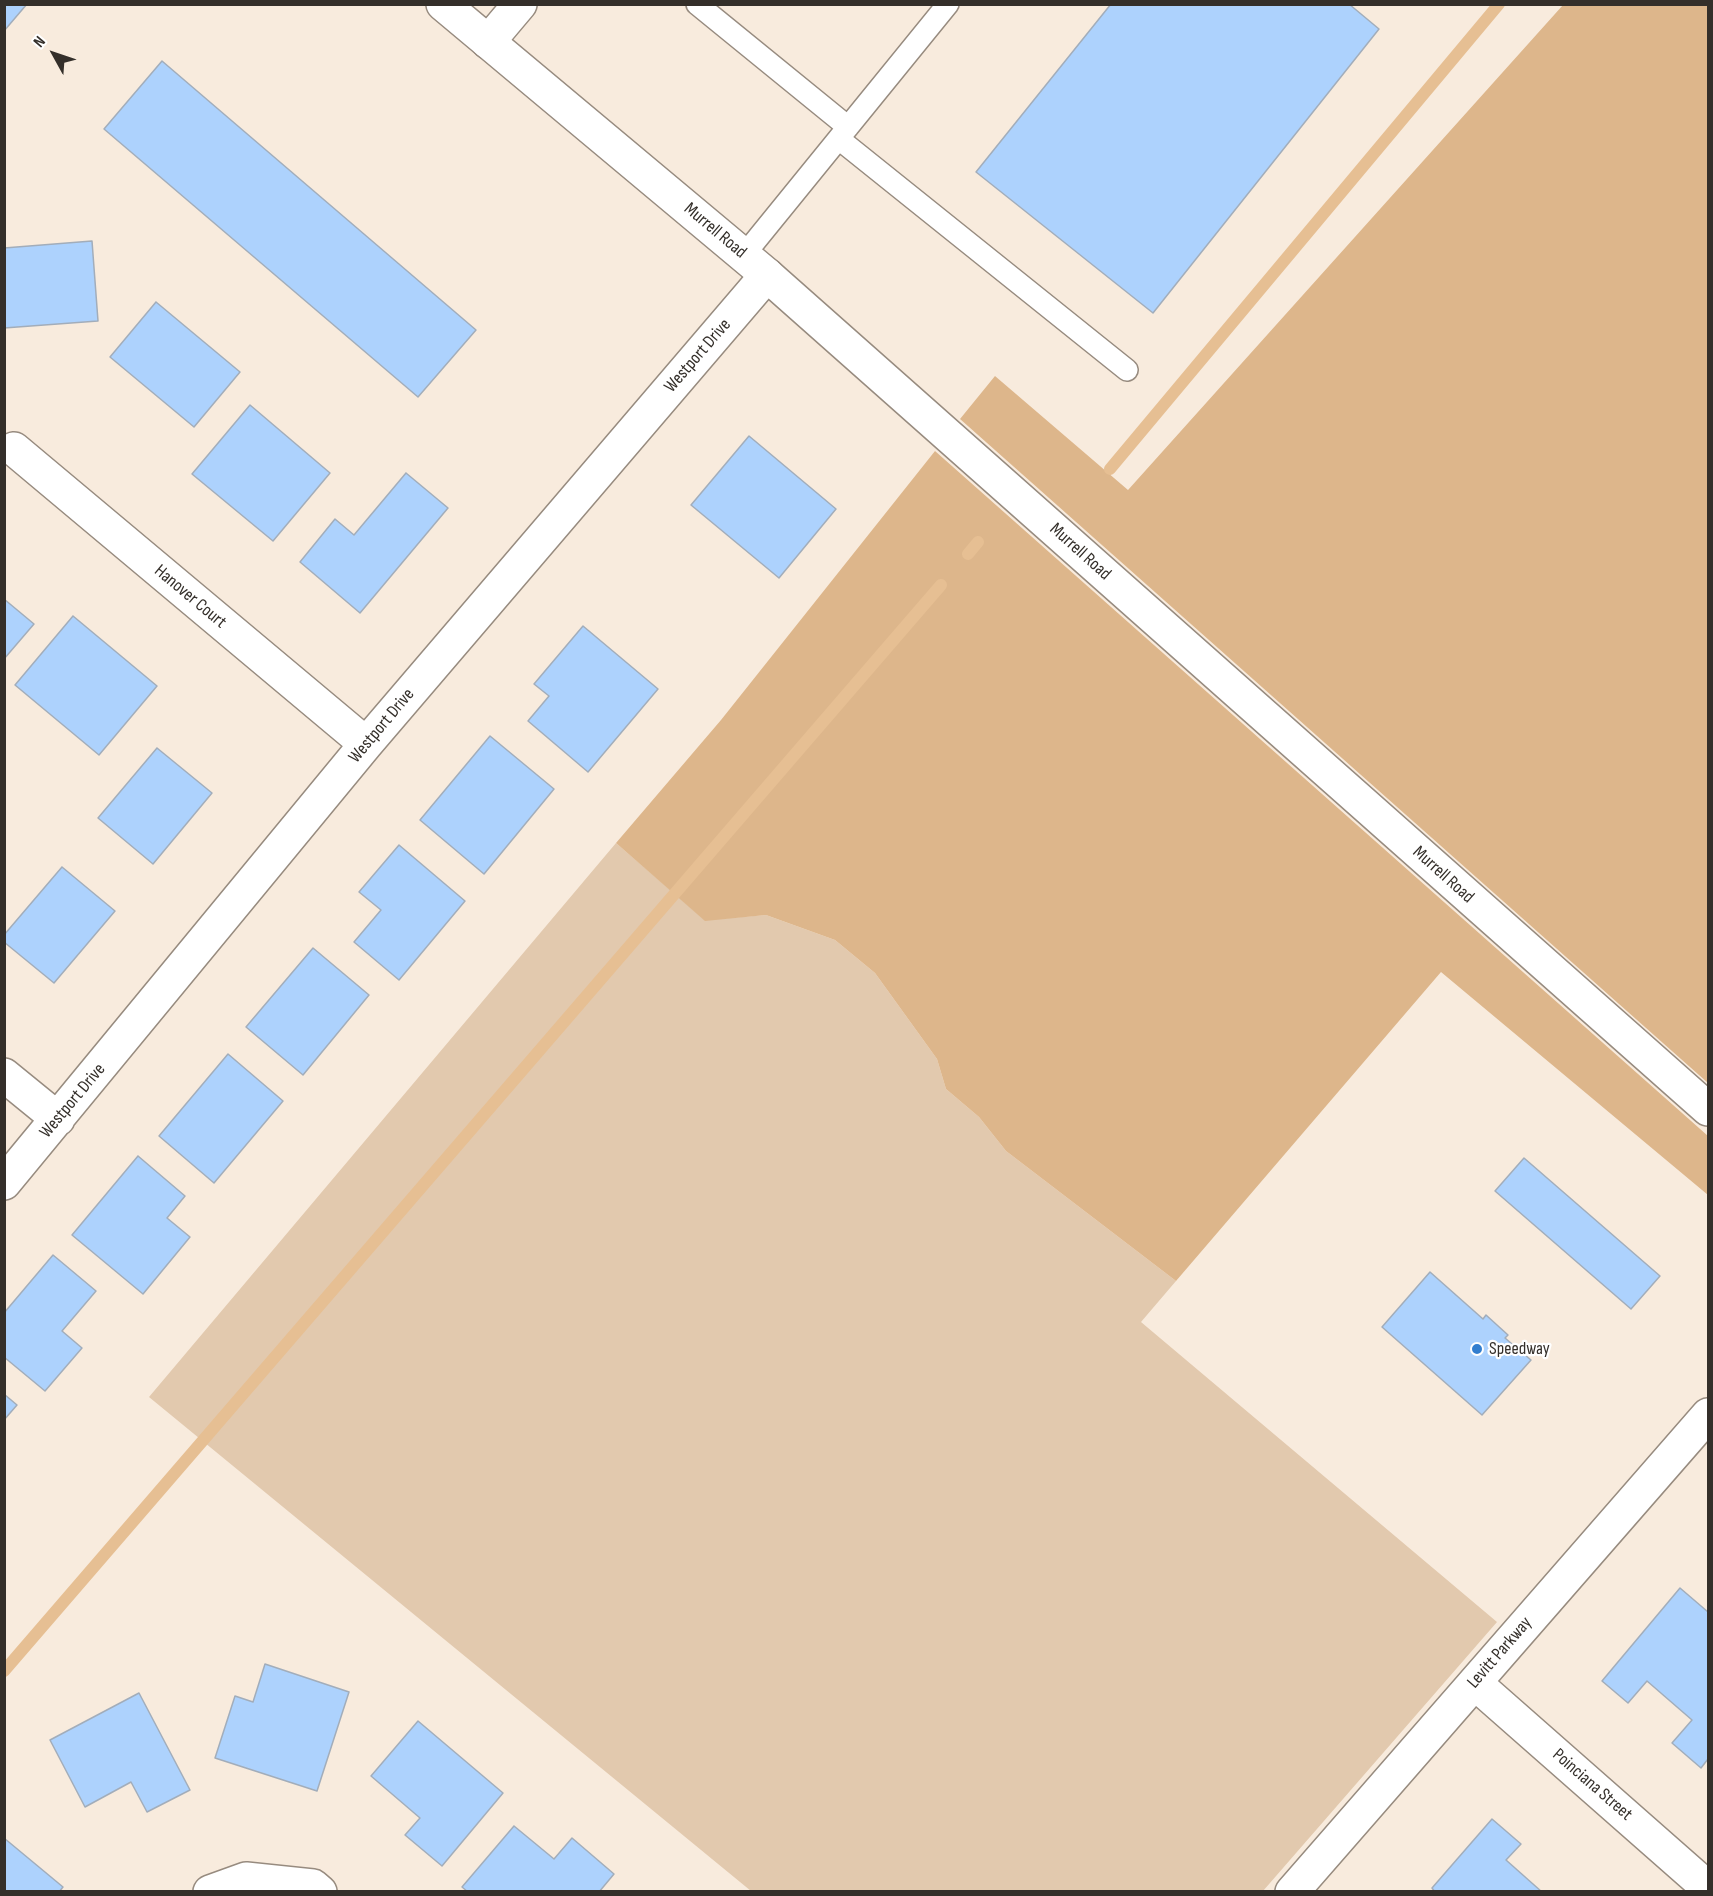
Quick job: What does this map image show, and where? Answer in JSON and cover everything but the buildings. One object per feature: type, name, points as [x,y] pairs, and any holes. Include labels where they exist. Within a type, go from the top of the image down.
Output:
[{"type":"street","name":"Murrell Road","points":[[443,4],[756,265],[1708,1109]]},
{"type":"street","points":[[488,42],[520,4]]},
{"type":"street","name":"Westport Drive","points":[[4,1183],[366,744],[756,265]]},
{"type":"street","name":"Hanover Court","points":[[14,449],[366,744]]},
{"type":"street","points":[[4,1075],[58,1119]]},
{"type":"street","name":"Levitt Parkway","points":[[1292,1892],[1708,1415]]},
{"type":"street","name":"Poinciana Street","points":[[1475,1683],[1708,1887]]},
{"type":"street","points":[[210,1892],[246,1879],[314,1886],[320,1892]]},
{"type":"lane","points":[[697,4],[844,133],[1127,370]]},
{"type":"lane","points":[[756,265],[844,133],[948,4]]},
{"type":"shaded area","points":[[1563,5],[1708,5],[1708,1083],[960,419],[995,376],[1128,490]]},
{"type":"shaded area","points":[[935,451],[1708,1136],[1708,1195],[1441,972],[1176,1281],[1006,1151],[979,1117],[946,1089],[937,1059],[875,973],[835,940],[766,915],[705,921],[616,843],[721,720]]},
{"type":"shaded area","points":[[616,843],[705,920],[766,915],[835,940],[875,973],[937,1059],[946,1089],[979,1117],[1006,1151],[1176,1281],[1141,1322],[1497,1622],[1263,1891],[751,1891],[149,1397]]},
{"type":"waterway","points":[[1110,469],[1499,4]]},
{"type":"waterway","points":[[968,554],[978,542]]},
{"type":"waterway","points":[[4,1671],[941,585]]},
{"type":"place","name":"Speedway","points":[[1477,1349]]}]
